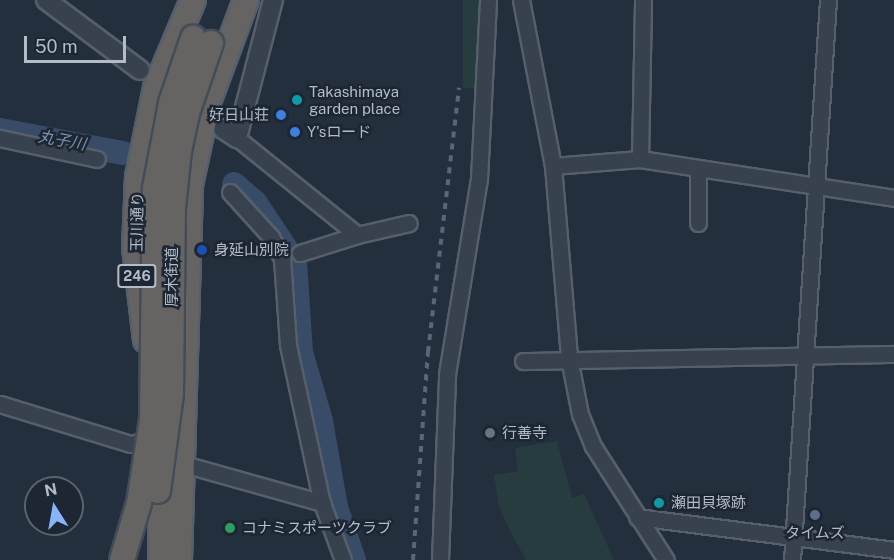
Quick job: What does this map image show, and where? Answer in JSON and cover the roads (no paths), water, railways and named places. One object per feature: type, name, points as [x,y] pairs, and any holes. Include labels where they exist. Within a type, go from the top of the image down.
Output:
[{"type":"highway","name":"玉川通り","points":[[161,560],[160,437],[138,282],[135,213],[144,142],[156,88],[193,0]]},
{"type":"highway","name":"厚木街道","points":[[140,560],[163,469],[171,393],[173,208],[179,151],[210,0]]},
{"type":"highway","name":"厚木街道","points":[[122,560],[139,504],[152,419],[155,188],[171,103],[202,41],[231,0]]},
{"type":"highway","points":[[179,560],[180,463],[190,185],[208,102],[246,0]]},
{"type":"street","points":[[46,0],[140,70]]},
{"type":"street","points":[[273,0],[230,134],[357,235]]},
{"type":"street","points":[[440,560],[447,374],[480,179],[488,0]]},
{"type":"street","points":[[521,0],[553,166],[570,358],[580,414],[593,446],[666,560]]},
{"type":"street","points":[[640,159],[643,0]]},
{"type":"street","points":[[792,560],[828,0]]},
{"type":"street","points":[[0,138],[98,159]]},
{"type":"street","points":[[553,166],[640,159],[698,170],[894,198]]},
{"type":"street","points":[[698,170],[698,223]]},
{"type":"street","points":[[230,192],[271,237],[282,260],[288,345],[322,503],[343,560]]},
{"type":"street","points":[[300,253],[357,235],[409,223]]},
{"type":"street","points":[[523,362],[570,358],[894,354]]},
{"type":"street","points":[[0,404],[131,444],[160,437]]},
{"type":"street","points":[[180,463],[322,503]]},
{"type":"street","points":[[637,518],[894,550]]},
{"type":"waterway","name":"丸子川","points":[[0,130],[123,153]]},
{"type":"waterway","points":[[234,184],[255,202],[295,262],[301,352],[321,421],[336,507],[354,560]]},
{"type":"railway","points":[[413,560],[428,352],[459,88]]},
{"type":"place","name":"Takashimaya garden place","points":[[297,100]]},
{"type":"place","name":"好日山荘","points":[[281,115]]},
{"type":"place","name":"Y'sロード","points":[[295,132]]},
{"type":"place","name":"身延山別院","points":[[202,250]]},
{"type":"place","name":"行善寺","points":[[490,433]]},
{"type":"place","name":"瀬田貝塚跡","points":[[659,503]]},
{"type":"place","name":"タイムズ","points":[[815,515]]},
{"type":"place","name":"コナミスポーツクラブ","points":[[230,528]]}]
